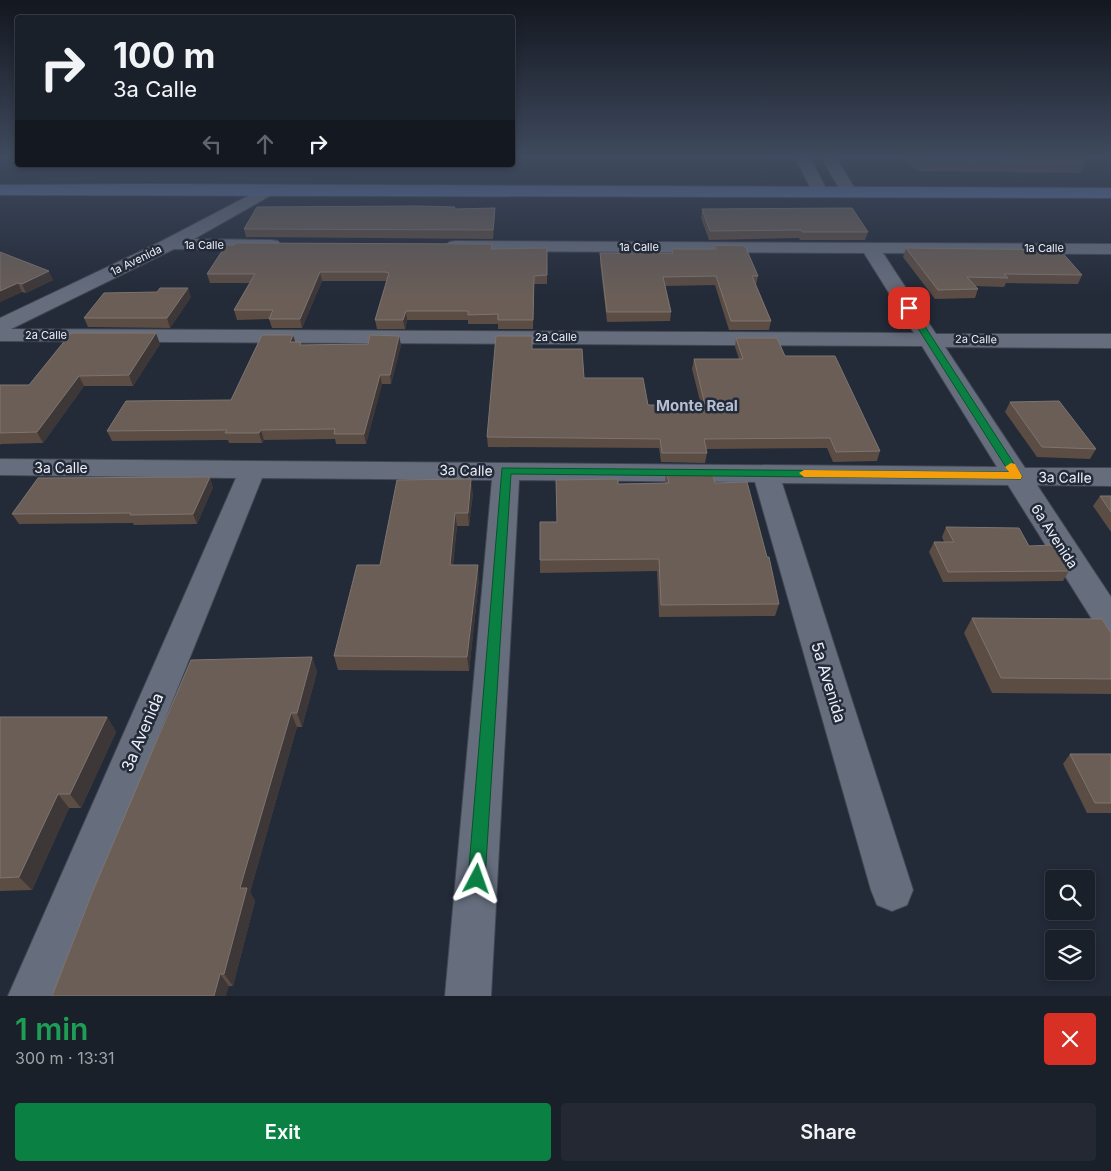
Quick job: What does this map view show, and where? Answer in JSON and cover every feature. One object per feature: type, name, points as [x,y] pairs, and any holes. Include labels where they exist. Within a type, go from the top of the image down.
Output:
[{"type":"street","name":"1a Avenida","points":[[0,326],[249,202]]},
{"type":"street","name":"1a Calle","points":[[168,244],[286,245]]},
{"type":"street","name":"1a Calle","points":[[435,246],[1111,248]]},
{"type":"street","name":"6a Avenida","points":[[870,248],[1111,623]]},
{"type":"street","name":"2a Calle","points":[[0,335],[928,338],[1111,341]]},
{"type":"street","name":"3a Calle","points":[[3,471],[253,468],[1111,477]]},
{"type":"street","name":"3a Avenida","points":[[31,996],[253,468]]},
{"type":"street","points":[[468,996],[506,471]]},
{"type":"street","name":"5a Avenida","points":[[766,473],[892,890]]},
{"type":"building","points":[[257,207],[455,207],[454,209],[495,208],[493,230],[244,229]]},
{"type":"building","points":[[852,208],[868,232],[802,232],[801,230],[710,231],[702,209]]},
{"type":"building","points":[[236,243],[492,244],[491,249],[547,248],[547,275],[534,276],[533,320],[498,320],[498,314],[468,315],[468,311],[406,311],[403,320],[375,320],[389,273],[385,272],[320,272],[300,319],[269,319],[273,310],[234,310],[255,274],[207,274],[226,245],[234,245]]},
{"type":"building","points":[[715,245],[745,246],[758,276],[752,276],[771,321],[731,321],[716,276],[663,277],[671,312],[607,312],[600,253],[673,253],[672,249],[717,249]]},
{"type":"building","points":[[906,248],[1060,250],[1082,275],[1004,274],[1008,278],[967,277],[978,289],[938,290]]},
{"type":"building","points":[[0,252],[49,271],[22,284],[18,283],[0,291]]},
{"type":"building","points":[[160,288],[188,288],[167,318],[84,318],[104,293],[157,292]]},
{"type":"building","points":[[71,333],[156,333],[129,375],[79,376],[37,432],[0,433],[0,385],[29,385]]},
{"type":"building","points":[[262,335],[293,335],[290,342],[301,342],[300,345],[368,344],[370,335],[399,336],[390,375],[380,375],[364,434],[334,434],[335,429],[261,430],[259,433],[225,433],[227,430],[107,431],[126,401],[231,400]]},
{"type":"building","points":[[496,336],[532,336],[532,349],[582,349],[584,378],[643,378],[648,405],[705,405],[694,359],[743,359],[736,338],[777,338],[785,356],[835,356],[880,451],[836,452],[830,438],[704,439],[707,453],[662,453],[660,439],[487,437]]},
{"type":"building","points":[[1059,401],[1096,449],[1042,447],[1010,402]]},
{"type":"building","points":[[666,471],[712,472],[715,483],[747,482],[767,557],[769,557],[779,604],[661,605],[659,559],[540,560],[540,522],[557,522],[556,480],[618,479],[618,484],[669,483]]},
{"type":"building","points":[[210,477],[193,514],[12,514],[38,478]]},
{"type":"building","points":[[471,479],[468,513],[455,513],[450,565],[478,565],[467,657],[334,656],[357,565],[380,565],[397,480]]},
{"type":"building","points":[[1100,496],[1111,496],[1111,512]]},
{"type":"building","points":[[946,527],[1019,528],[1029,546],[1053,545],[1069,571],[948,572],[934,542],[954,542]]},
{"type":"building","points":[[972,618],[1102,619],[1111,633],[1111,679],[1001,678]]},
{"type":"building","points":[[312,657],[297,713],[291,713],[240,888],[247,888],[224,974],[220,974],[214,996],[52,996],[92,893],[191,660]]},
{"type":"building","points":[[0,717],[107,717],[70,794],[58,794],[19,877],[0,878]]},
{"type":"building","points":[[1070,754],[1111,754],[1111,803],[1095,803]]},
{"type":"slow traffic","points":[[804,473],[1017,476],[1011,467]]},
{"type":"district","name":"Monte Real","points":[[697,405]]},
{"type":"route","points":[[477,879],[506,471],[1017,476],[909,308]]}]
